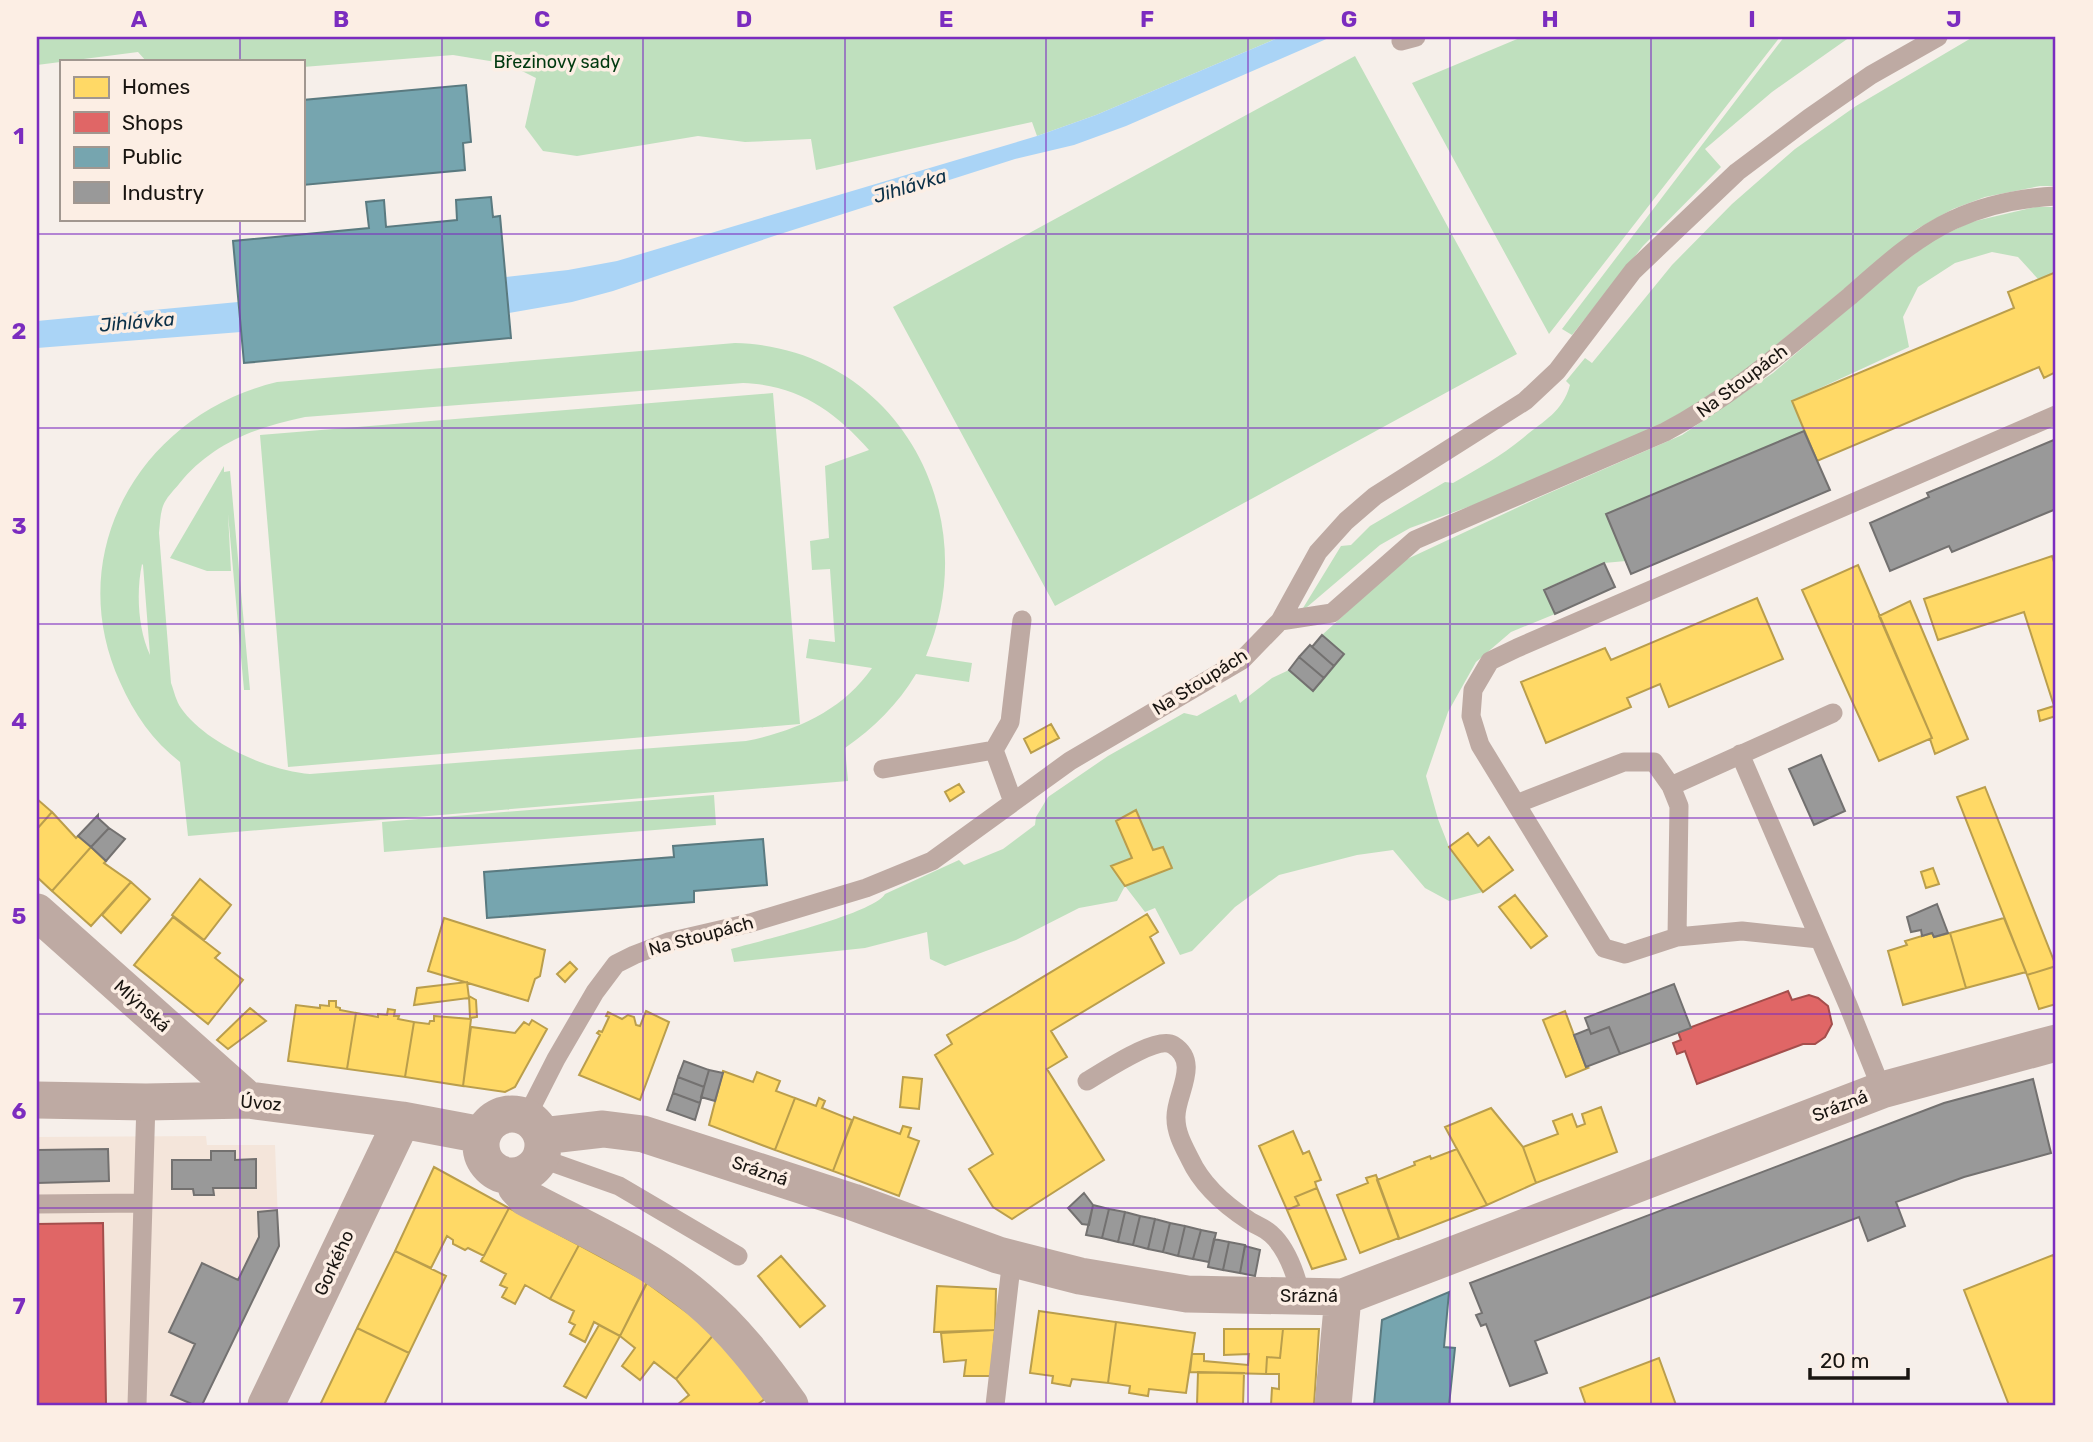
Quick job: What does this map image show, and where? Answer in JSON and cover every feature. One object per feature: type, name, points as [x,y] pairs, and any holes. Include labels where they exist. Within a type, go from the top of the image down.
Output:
[{"type":"street","name":"Mlýnská","points":[[37,912],[248,1100]]},
{"type":"street","name":"Srázná","points":[[530,1147],[603,1129],[643,1134],[734,1162],[1012,1258],[1080,1276],[1187,1294],[1343,1297],[1882,1090],[2056,1043]]},
{"type":"street","name":"Úvoz","points":[[37,1100],[248,1100],[402,1120],[482,1135]]},
{"type":"street","points":[[530,1147],[499,1173],[487,1164],[481,1150],[482,1135],[495,1119],[516,1115],[530,1147],[516,1187],[526,1198],[654,1267],[698,1298],[733,1332],[790,1405]]},
{"type":"street","name":"Gorkého","points":[[266,1405],[402,1120]]},
{"type":"street","points":[[1333,1405],[1343,1297]]},
{"type":"lane","points":[[1280,621],[1318,552],[1346,521],[1375,496],[1525,401],[1558,371],[1633,271],[1737,172],[1871,75],[1938,37]]},
{"type":"lane","name":"Na Stoupách","points":[[530,1147],[556,1059],[595,992],[616,964],[667,942],[750,923],[877,884],[932,861],[1070,761],[1242,660],[1280,621],[1332,613],[1415,540],[1665,432],[1705,411],[1745,383],[1916,240],[1953,220],[1997,204],[2056,196]]},
{"type":"lane","points":[[1819,940],[1742,931],[1677,937],[1626,954],[1604,948],[1480,745],[1471,716],[1473,690],[1490,661],[2056,415]]},
{"type":"lane","points":[[1013,802],[994,750],[1010,722],[1022,620]]},
{"type":"lane","points":[[1671,786],[1833,713]]},
{"type":"lane","points":[[883,769],[994,750]]},
{"type":"lane","points":[[1740,754],[1882,1090]]},
{"type":"lane","points":[[1516,804],[1624,762],[1654,762],[1671,786],[1679,806],[1677,937]]},
{"type":"lane","points":[[1087,1081],[1148,1047],[1167,1042],[1174,1045],[1182,1054],[1186,1077],[1175,1117],[1178,1133],[1191,1162],[1226,1205],[1271,1234],[1285,1252],[1301,1296]]},
{"type":"lane","points":[[136,1405],[146,1102]]},
{"type":"lane","points":[[530,1147],[619,1186],[738,1256]]},
{"type":"lane","points":[[37,1205],[143,1203]]},
{"type":"lane","points":[[995,1405],[1012,1258]]},
{"type":"shaded area","points":[[206,1136],[207,1145],[275,1145],[279,1246],[202,1405],[37,1405],[37,1137]]},
{"type":"green space","name":"Březinovy sady","points":[[37,37],[1280,37],[1096,115],[1037,136],[1032,122],[816,170],[811,139],[745,142],[698,136],[577,156],[543,151],[525,127],[536,78],[508,64],[453,55],[304,67],[304,60],[145,60],[138,52],[37,65]]},
{"type":"green space","points":[[1522,37],[1780,37],[1549,334],[1412,83]]},
{"type":"green space","points":[[1784,37],[1850,37],[1772,92],[1705,149],[1721,167],[1643,246],[1572,335],[1562,329]]},
{"type":"green space","points":[[1973,37],[2056,37],[2056,186],[2040,186],[1985,197],[1953,209],[1917,229],[1746,370],[1700,402],[1654,428],[1490,499],[1410,528],[1380,545],[1300,613],[1341,546],[1351,545],[1370,526],[1445,482],[1453,483],[1489,462],[1515,445],[1551,415],[1567,395],[1570,385],[1566,381],[1585,358],[1592,363],[1672,265],[1732,204],[1795,149],[1856,106]]},
{"type":"green space","points":[[1355,56],[1517,354],[1055,606],[893,307]]},
{"type":"green space","points":[[2035,207],[2056,207],[2056,272],[2038,279],[2018,257],[1992,252],[1955,263],[1918,287],[1903,317],[1909,347],[1792,401],[1804,431],[1606,514],[1626,561],[1604,563],[1544,589],[1555,614],[1511,632],[1476,662],[1448,712],[1426,776],[1449,847],[1483,892],[1449,901],[1425,888],[1393,850],[1357,855],[1279,875],[1235,907],[1192,951],[1180,955],[1155,908],[1145,912],[1125,886],[1117,901],[1079,908],[1016,940],[945,966],[930,959],[927,932],[865,948],[734,962],[731,949],[860,910],[885,894],[959,860],[964,865],[1003,849],[1035,825],[1036,817],[1048,797],[1108,756],[1184,713],[1197,716],[1236,694],[1240,703],[1272,678],[1289,670],[1313,691],[1344,654],[1322,635],[1403,561],[1682,435],[1773,373],[1933,240],[1971,222]]},
{"type":"green space","points":[[735,343],[792,352],[841,373],[882,406],[914,447],[935,495],[945,547],[942,602],[926,656],[972,663],[969,682],[916,674],[885,715],[845,748],[848,781],[188,836],[180,762],[153,736],[131,705],[120,682],[104,633],[101,585],[108,539],[125,496],[152,457],[187,425],[229,399],[277,382]],"holes":[[[743,383],[781,389],[813,402],[842,423],[869,450],[825,466],[829,538],[810,541],[812,570],[830,569],[835,642],[809,639],[806,658],[872,668],[847,696],[816,717],[783,731],[746,741],[310,774],[276,767],[239,753],[206,733],[179,705],[171,683],[159,533],[162,509],[174,489],[192,470],[220,448],[252,432],[305,417]],[[143,565],[150,655],[139,610]]]},
{"type":"green space","points":[[773,393],[800,724],[288,767],[260,435]]},
{"type":"green space","points":[[224,466],[224,472],[230,471],[250,690],[244,690],[228,514],[231,571],[207,571],[170,558]]},
{"type":"green space","points":[[714,795],[716,825],[384,852],[382,822]]},
{"type":"water","name":"Jihlávka","points":[[1280,37],[1331,37],[1126,126],[1074,145],[1015,159],[613,291],[572,302],[509,313],[506,277],[617,261],[1037,136],[1096,115]]},
{"type":"water","name":"Jihlávka","points":[[238,302],[241,332],[37,348],[37,321]]},
{"type":"building: Homes","points":[[2056,272],[2056,372],[2044,378],[2039,367],[1817,461],[1792,401],[2014,308],[2008,292]]},
{"type":"building: Homes","points":[[2052,556],[2056,568],[2056,716],[2040,721],[2038,711],[2054,706],[2024,612],[1938,640],[1924,599]]},
{"type":"building: Homes","points":[[1858,565],[1932,738],[1879,761],[1802,590]]},
{"type":"building: Homes","points":[[1757,598],[1783,659],[1669,707],[1660,684],[1627,698],[1631,707],[1546,743],[1521,682],[1605,648],[1611,660]]},
{"type":"building: Homes","points":[[1910,601],[1968,739],[1935,754],[1930,739],[1932,738],[1879,616]]},
{"type":"building: Homes","points":[[1051,724],[1059,738],[1031,753],[1024,739]]},
{"type":"building: Homes","points":[[959,784],[964,792],[950,801],[945,792]]},
{"type":"building: Homes","points":[[1985,787],[2056,966],[2027,975],[1957,797]]},
{"type":"building: Homes","points":[[37,799],[52,812],[37,829]]},
{"type":"building: Homes","points":[[1136,810],[1153,850],[1163,847],[1172,868],[1125,886],[1111,866],[1132,858],[1116,821]]},
{"type":"building: Homes","points":[[52,812],[76,838],[78,836],[91,847],[52,891],[37,877],[37,829]]},
{"type":"building: Homes","points":[[1468,833],[1478,846],[1489,837],[1513,870],[1483,892],[1449,847]]},
{"type":"building: Homes","points":[[91,847],[106,861],[104,863],[131,882],[91,926],[52,891]]},
{"type":"building: Homes","points":[[1933,868],[1939,884],[1926,888],[1921,872]]},
{"type":"building: Homes","points":[[200,879],[231,905],[204,940],[172,915]]},
{"type":"building: Homes","points":[[131,882],[150,899],[121,933],[102,915]]},
{"type":"building: Homes","points":[[1515,895],[1547,936],[1531,948],[1499,907]]},
{"type":"building: Homes","points":[[1147,914],[1158,932],[1150,937],[1164,963],[1051,1031],[1067,1057],[1047,1069],[1104,1160],[1012,1219],[993,1207],[969,1169],[993,1154],[935,1055],[952,1044],[947,1035]]},
{"type":"building: Homes","points":[[173,917],[220,953],[215,958],[243,980],[208,1024],[134,965]]},
{"type":"building: Homes","points":[[444,918],[545,950],[540,976],[535,979],[528,1001],[428,971]]},
{"type":"building: Homes","points":[[2004,918],[2026,972],[1966,988],[1950,933]]},
{"type":"building: Homes","points":[[1932,933],[1934,937],[1950,933],[1966,988],[1903,1005],[1888,951],[1907,945],[1905,941]]},
{"type":"building: Homes","points":[[570,962],[577,969],[565,982],[557,974]]},
{"type":"building: Homes","points":[[2056,966],[2056,1004],[2039,1009],[2027,975]]},
{"type":"building: Homes","points":[[467,982],[469,998],[414,1005],[417,988]]},
{"type":"building: Homes","points":[[469,996],[476,1000],[477,1017],[470,1018]]},
{"type":"building: Homes","points":[[329,1001],[336,1001],[336,1007],[340,1010],[356,1013],[347,1069],[288,1061],[296,1005],[320,1008],[320,1005],[329,1006]]},
{"type":"building: Homes","points":[[250,1008],[266,1021],[228,1049],[217,1040]]},
{"type":"building: Homes","points":[[388,1009],[395,1010],[394,1016],[399,1016],[398,1019],[414,1022],[405,1077],[347,1069],[356,1013],[378,1017],[378,1014],[387,1015]]},
{"type":"building: Homes","points":[[646,1011],[669,1022],[640,1100],[579,1075],[600,1035],[597,1033],[602,1032],[609,1017],[606,1016],[608,1012],[622,1019],[628,1015],[634,1017],[636,1025],[640,1026]]},
{"type":"building: Homes","points":[[1565,1011],[1588,1068],[1566,1077],[1543,1020]]},
{"type":"building: Homes","points":[[434,1016],[471,1019],[463,1086],[405,1077],[414,1022],[429,1024],[434,1021]]},
{"type":"building: Homes","points":[[532,1020],[547,1029],[515,1087],[505,1092],[463,1086],[471,1027],[515,1033],[524,1022],[529,1025]]},
{"type":"building: Homes","points":[[723,1071],[753,1082],[757,1072],[780,1081],[776,1091],[795,1098],[775,1150],[709,1125]]},
{"type":"building: Homes","points":[[903,1077],[922,1079],[919,1109],[900,1107]]},
{"type":"building: Homes","points":[[795,1098],[816,1106],[819,1098],[825,1101],[822,1108],[852,1120],[833,1171],[775,1150]]},
{"type":"building: Homes","points":[[1601,1107],[1617,1152],[1536,1183],[1523,1147],[1558,1134],[1553,1121],[1572,1114],[1577,1127],[1585,1124],[1582,1114]]},
{"type":"building: Homes","points":[[1491,1108],[1523,1147],[1536,1183],[1487,1205],[1445,1127]]},
{"type":"building: Homes","points":[[854,1117],[900,1134],[903,1126],[911,1128],[908,1137],[919,1141],[899,1196],[833,1171]]},
{"type":"building: Homes","points":[[1293,1131],[1303,1154],[1309,1151],[1321,1180],[1315,1182],[1317,1188],[1295,1197],[1299,1205],[1287,1210],[1259,1146]]},
{"type":"building: Homes","points":[[1457,1149],[1487,1205],[1399,1239],[1377,1180],[1415,1165],[1414,1162]]},
{"type":"building: Homes","points":[[434,1167],[509,1208],[484,1256],[453,1244],[453,1240],[447,1236],[431,1268],[395,1251]]},
{"type":"building: Homes","points":[[1376,1175],[1399,1238],[1360,1253],[1337,1195],[1368,1183],[1366,1178]]},
{"type":"building: Homes","points":[[1317,1188],[1346,1259],[1312,1269],[1287,1210],[1299,1205],[1295,1197]]},
{"type":"building: Homes","points":[[509,1208],[579,1245],[550,1299],[525,1285],[515,1304],[502,1297],[507,1288],[500,1285],[506,1274],[481,1261]]},
{"type":"building: Homes","points":[[579,1245],[647,1282],[620,1336],[594,1322],[585,1342],[570,1334],[575,1325],[569,1322],[574,1311],[550,1299]]},
{"type":"building: Homes","points":[[395,1251],[446,1276],[409,1353],[357,1328]]},
{"type":"building: Homes","points":[[2053,1255],[2056,1262],[2056,1405],[2009,1405],[1964,1290]]},
{"type":"building: Homes","points":[[781,1256],[825,1306],[800,1327],[758,1276]]},
{"type":"building: Homes","points":[[647,1283],[715,1333],[676,1379],[654,1362],[640,1380],[622,1366],[635,1348],[620,1336]]},
{"type":"building: Homes","points":[[937,1286],[996,1289],[995,1330],[934,1332]]},
{"type":"building: Homes","points":[[1039,1311],[1116,1322],[1108,1383],[1072,1379],[1070,1386],[1052,1383],[1053,1376],[1030,1373]]},
{"type":"building: Homes","points":[[1116,1322],[1195,1333],[1186,1393],[1149,1389],[1148,1396],[1129,1393],[1130,1386],[1108,1383]]},
{"type":"building: Homes","points":[[599,1325],[620,1336],[586,1398],[564,1386]]},
{"type":"building: Homes","points":[[357,1328],[409,1353],[384,1405],[320,1405]]},
{"type":"building: Homes","points":[[1224,1329],[1283,1329],[1280,1358],[1267,1357],[1266,1374],[1190,1372],[1192,1354],[1204,1354],[1204,1361],[1248,1365],[1249,1354],[1224,1355]]},
{"type":"building: Homes","points":[[1283,1329],[1319,1329],[1314,1405],[1271,1405],[1272,1388],[1279,1389],[1279,1374],[1266,1374],[1267,1357],[1280,1358]]},
{"type":"building: Homes","points":[[995,1330],[991,1376],[964,1376],[966,1360],[944,1362],[941,1333]]},
{"type":"building: Homes","points":[[715,1333],[766,1398],[757,1405],[677,1405],[689,1395],[676,1379]]},
{"type":"building: Homes","points":[[1659,1358],[1676,1405],[1586,1405],[1580,1388]]},
{"type":"building: Homes","points":[[1198,1372],[1244,1373],[1243,1405],[1197,1405]]},
{"type":"building: Shops","points":[[1788,991],[1792,1000],[1809,995],[1828,1006],[1832,1024],[1825,1037],[1815,1044],[1803,1044],[1697,1084],[1685,1051],[1677,1054],[1673,1043],[1681,1040],[1678,1032]]},
{"type":"building: Shops","points":[[103,1223],[106,1405],[37,1405],[37,1224]]},
{"type":"building: Public","points":[[466,85],[471,142],[463,143],[465,170],[304,185],[304,100]]},
{"type":"building: Public","points":[[491,197],[493,217],[500,216],[511,338],[244,363],[233,241],[369,228],[366,202],[384,200],[386,227],[457,220],[456,200]]},
{"type":"building: Public","points":[[763,839],[767,885],[694,891],[694,902],[487,918],[484,872],[674,857],[673,846]]},
{"type":"building: Public","points":[[1449,1292],[1444,1347],[1455,1348],[1449,1405],[1374,1405],[1382,1320]]},
{"type":"building: Industry","points":[[1804,431],[1830,490],[1631,574],[1606,514]]},
{"type":"building: Industry","points":[[2056,439],[2056,509],[1952,552],[1949,546],[1890,571],[1870,523],[1929,497],[1927,493]]},
{"type":"building: Industry","points":[[1604,563],[1615,587],[1555,614],[1544,590]]},
{"type":"building: Industry","points":[[1322,635],[1344,654],[1334,666],[1312,647]]},
{"type":"building: Industry","points":[[1310,645],[1334,666],[1324,678],[1299,657]]},
{"type":"building: Industry","points":[[1299,657],[1324,678],[1313,691],[1289,670]]},
{"type":"building: Industry","points":[[1821,755],[1845,811],[1814,825],[1789,769]]},
{"type":"building: Industry","points":[[98,815],[109,828],[91,847],[78,836]]},
{"type":"building: Industry","points":[[109,828],[125,839],[106,861],[91,847]]},
{"type":"building: Industry","points":[[1937,904],[1948,933],[1934,937],[1932,933],[1922,936],[1921,930],[1911,932],[1907,917]]},
{"type":"building: Industry","points":[[1674,984],[1691,1028],[1620,1054],[1609,1027],[1591,1034],[1585,1018]]},
{"type":"building: Industry","points":[[1609,1027],[1620,1054],[1586,1067],[1574,1035],[1589,1029],[1591,1034]]},
{"type":"building: Industry","points":[[684,1061],[709,1070],[704,1087],[678,1077]]},
{"type":"building: Industry","points":[[709,1070],[723,1073],[715,1101],[701,1097]]},
{"type":"building: Industry","points":[[678,1077],[704,1087],[700,1103],[673,1093]]},
{"type":"building: Industry","points":[[2033,1079],[2051,1153],[1964,1177],[1896,1202],[1905,1226],[1868,1241],[1859,1217],[1535,1341],[1547,1373],[1510,1386],[1486,1324],[1481,1326],[1476,1315],[1482,1313],[1470,1283],[1944,1103]]},
{"type":"building: Industry","points":[[673,1093],[700,1103],[695,1120],[667,1110]]},
{"type":"building: Industry","points":[[108,1149],[109,1181],[37,1183],[37,1150]]},
{"type":"building: Industry","points":[[211,1151],[235,1151],[235,1160],[256,1159],[256,1188],[213,1188],[214,1195],[194,1195],[193,1189],[172,1189],[172,1160],[211,1160]]},
{"type":"building: Industry","points":[[1084,1193],[1093,1205],[1089,1225],[1082,1224],[1068,1208]]},
{"type":"building: Industry","points":[[1093,1205],[1109,1209],[1102,1238],[1086,1235]]},
{"type":"building: Industry","points":[[1109,1209],[1125,1212],[1118,1242],[1102,1238]]},
{"type":"building: Industry","points":[[277,1210],[279,1246],[202,1405],[194,1405],[171,1395],[195,1344],[169,1332],[202,1263],[238,1280],[259,1237],[258,1212]]},
{"type":"building: Industry","points":[[1125,1212],[1140,1216],[1133,1245],[1118,1242]]},
{"type":"building: Industry","points":[[1140,1216],[1155,1219],[1148,1249],[1133,1245]]},
{"type":"building: Industry","points":[[1155,1219],[1170,1223],[1163,1252],[1148,1249]]},
{"type":"building: Industry","points":[[1170,1223],[1185,1226],[1178,1256],[1163,1252]]},
{"type":"building: Industry","points":[[1185,1226],[1201,1230],[1193,1259],[1178,1256]]},
{"type":"building: Industry","points":[[1201,1230],[1216,1233],[1209,1262],[1193,1259]]},
{"type":"building: Industry","points":[[1214,1239],[1229,1242],[1223,1270],[1208,1267]]},
{"type":"building: Industry","points":[[1229,1242],[1245,1245],[1240,1273],[1223,1270]]},
{"type":"building: Industry","points":[[1245,1246],[1260,1250],[1255,1276],[1240,1273]]}]
